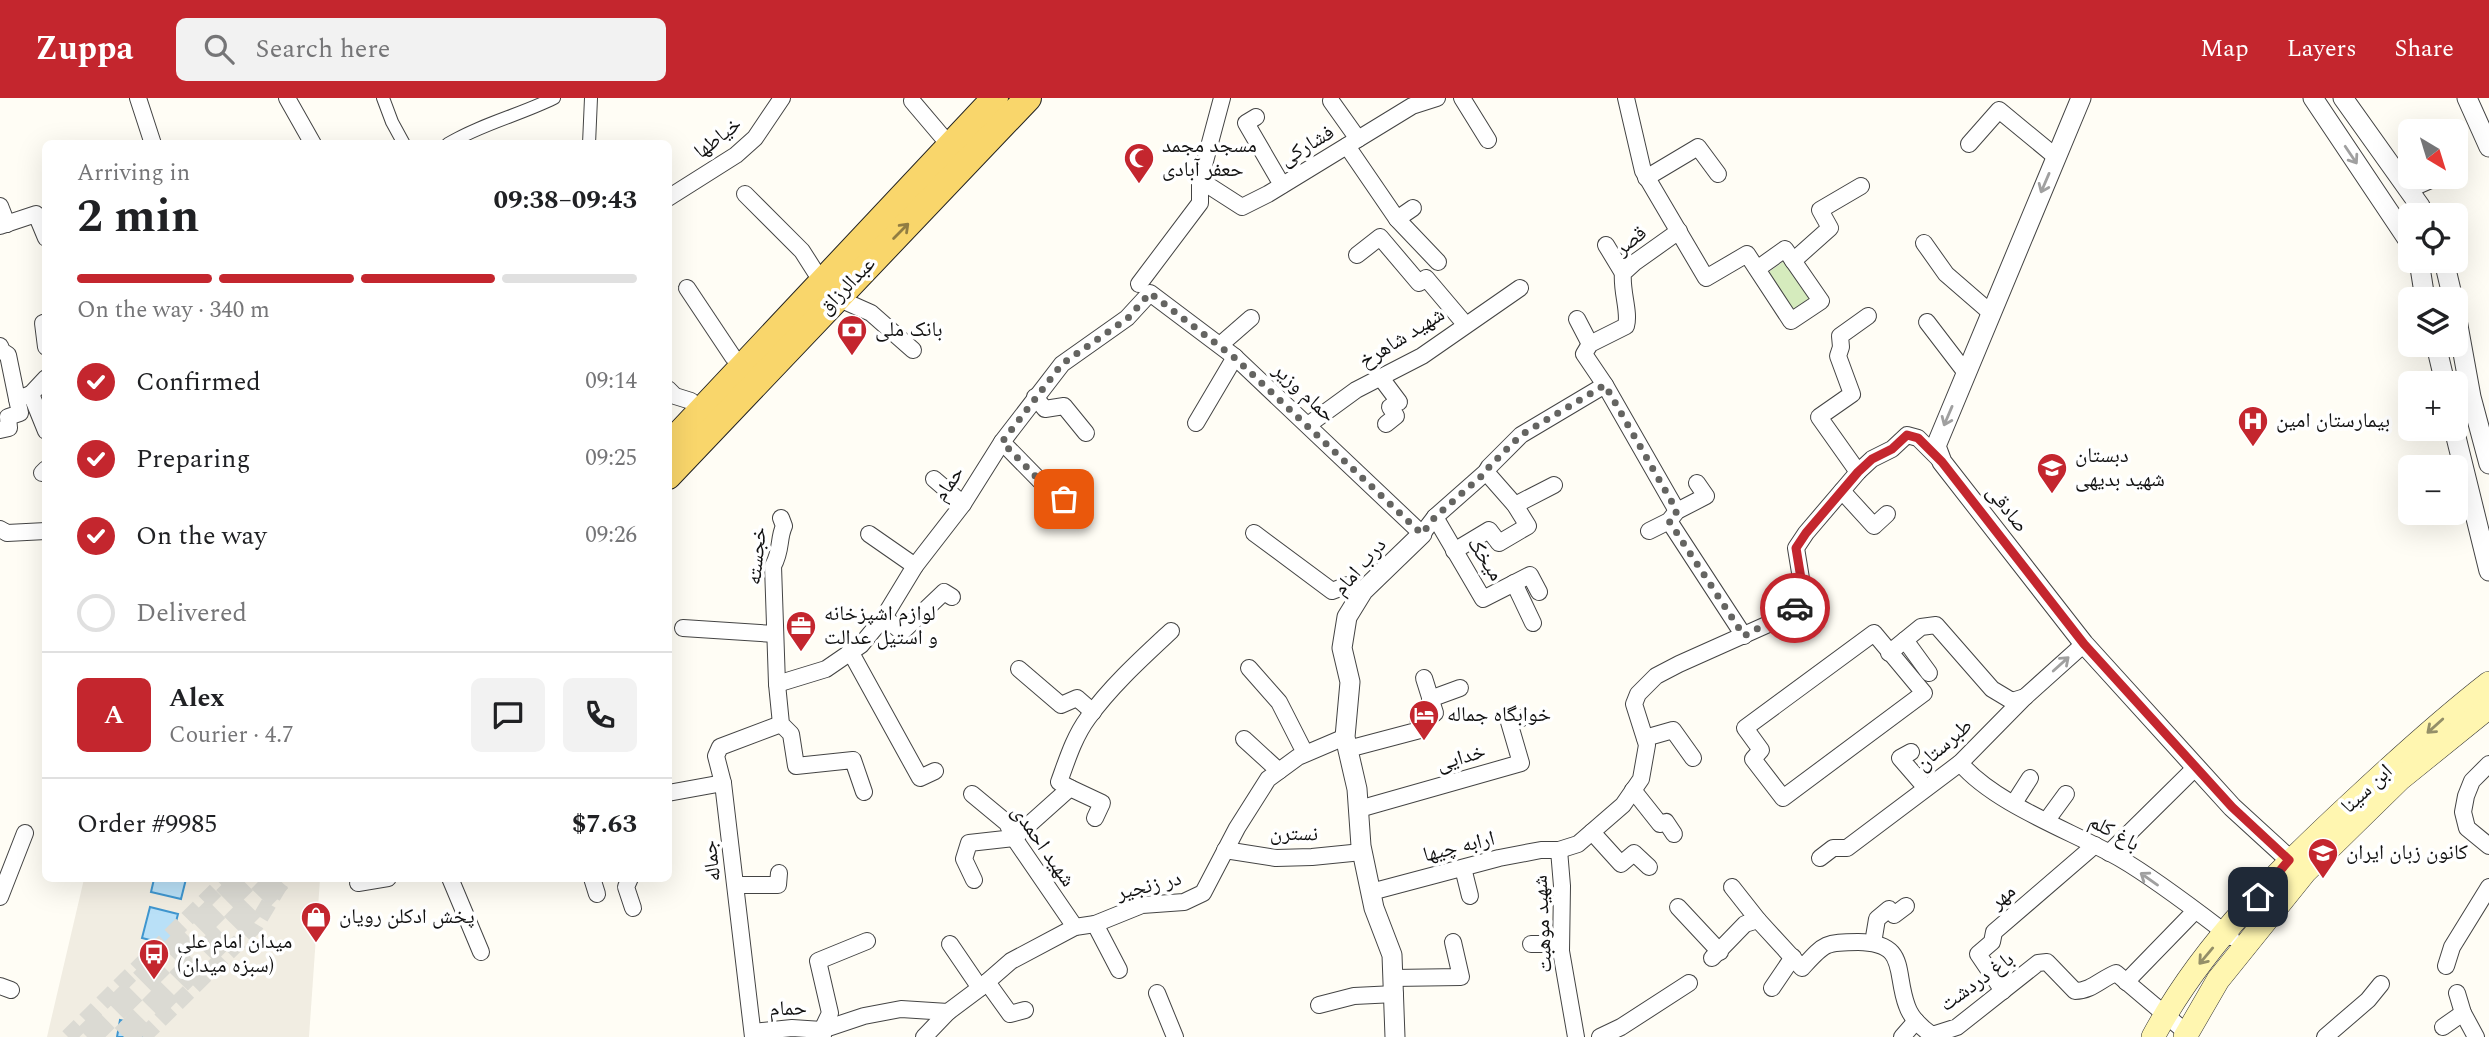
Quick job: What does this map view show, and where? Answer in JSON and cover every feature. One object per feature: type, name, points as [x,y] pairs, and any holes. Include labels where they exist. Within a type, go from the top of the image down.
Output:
[{"type":"main road","name":"عبدالرزاق","points":[[672,471],[995,98]]},
{"type":"main road","name":"عبدالرزاق","points":[[672,442],[838,279],[928,204],[1028,98]]},
{"type":"main road","points":[[672,415],[680,395],[733,357],[809,277],[838,279],[836,324],[672,494]]},
{"type":"main road","name":"ابن سینا","points":[[2157,1031],[2199,965],[2226,933],[2297,866],[2442,719],[2489,683]]},
{"type":"main road","name":"ابن سینا","points":[[2186,1035],[2218,980],[2245,947],[2297,866],[2489,707]]},
{"type":"street","points":[[138,98],[152,140]]},
{"type":"street","points":[[287,98],[311,140]]},
{"type":"street","points":[[383,98],[402,140]]},
{"type":"street","points":[[454,140],[554,98]]},
{"type":"street","points":[[589,140],[592,98]]},
{"type":"street","name":"خیاطها","points":[[672,195],[736,155],[755,138],[782,98]]},
{"type":"street","name":"حمام","points":[[777,684],[826,669],[861,645],[884,617],[915,566],[963,504],[1002,442],[1035,397],[1062,364],[1128,318],[1200,203],[1200,180],[1222,98]]},
{"type":"street","name":"فشارکی","points":[[1200,180],[1242,206],[1282,186],[1412,106],[1437,98]]},
{"type":"street","name":"قصر","points":[[1626,98],[1633,136],[1646,178],[1706,278],[1747,254],[1757,269]]},
{"type":"street","points":[[1942,462],[1936,446],[2081,98]]},
{"type":"street","points":[[2313,98],[2398,225]]},
{"type":"street","points":[[2343,98],[2416,203]]},
{"type":"street","points":[[2467,98],[2489,147]]},
{"type":"street","points":[[1465,99],[1488,140]]},
{"type":"street","points":[[912,101],[951,147]]},
{"type":"street","points":[[1331,101],[1397,219],[1438,262]]},
{"type":"street","points":[[1969,144],[1998,110],[2056,157]]},
{"type":"street","points":[[1256,117],[1247,123],[1282,186]]},
{"type":"street","points":[[1646,178],[1698,147],[1718,174]]},
{"type":"street","points":[[1793,261],[1830,228],[1819,210],[1861,186]]},
{"type":"street","points":[[745,194],[802,251],[838,279],[913,350]]},
{"type":"street","points":[[0,206],[3,225],[36,214],[42,228]]},
{"type":"street","points":[[1397,219],[1413,208]]},
{"type":"street","name":"قصر","points":[[1590,344],[1626,326],[1628,319],[1623,273],[1679,231]]},
{"type":"street","points":[[1357,255],[1380,237],[1419,283],[1426,278],[1465,324]]},
{"type":"street","points":[[1924,243],[1991,313]]},
{"type":"street","points":[[1606,245],[1623,273]]},
{"type":"street","points":[[1786,249],[1821,301],[1791,321],[1757,269],[1786,249]]},
{"type":"street","points":[[687,288],[733,357]]},
{"type":"street","name":"حمام وزیر","points":[[1145,288],[1235,358],[1422,534]]},
{"type":"street","name":"شهید شاهرخ","points":[[1308,425],[1335,403],[1422,356],[1520,288]]},
{"type":"street","points":[[1858,472],[1819,416],[1852,394],[1838,356],[1841,347],[1839,336],[1868,316]]},
{"type":"street","points":[[1220,345],[1251,318]]},
{"type":"street","points":[[1577,319],[1590,344],[1584,354],[1605,385],[1673,516],[1744,636]]},
{"type":"street","points":[[1927,322],[1966,373]]},
{"type":"street","points":[[0,346],[8,355],[24,397],[42,425]]},
{"type":"street","points":[[2463,357],[2470,397],[2489,464]]},
{"type":"street","points":[[1196,424],[1235,358]]},
{"type":"street","points":[[1381,378],[1399,402],[1390,407],[1396,416],[1386,424]]},
{"type":"street","points":[[0,430],[9,428],[8,417],[20,413],[24,397],[42,381]]},
{"type":"street","name":"درب امام","points":[[1395,1037],[1392,955],[1371,892],[1362,852],[1357,789],[1346,743],[1350,682],[1342,648],[1347,617],[1363,592],[1422,534],[1435,517],[1486,472],[1521,435],[1605,385]]},
{"type":"street","points":[[1035,397],[1045,409],[1063,406],[1086,433]]},
{"type":"street","points":[[2468,432],[2480,431]]},
{"type":"street","points":[[1559,850],[1577,844],[1592,832],[1623,805],[1641,779],[1647,745],[1634,704],[1638,694],[1656,676],[1773,622],[1810,601],[1796,548],[1858,472],[1872,459],[1892,449],[1907,435],[1918,438],[1942,462]]},
{"type":"street","points":[[2457,441],[2489,571]]},
{"type":"street","points":[[1002,442],[1054,495],[1064,499]]},
{"type":"street","name":"صادقی","points":[[1942,462],[2084,644],[2232,807],[2297,866]]},
{"type":"street","points":[[1454,551],[1489,530],[1499,543],[1528,526],[1515,505],[1486,472]]},
{"type":"street","points":[[934,479],[963,504]]},
{"type":"street","points":[[1648,531],[1706,496],[1697,483]]},
{"type":"street","points":[[1515,505],[1554,485]]},
{"type":"street","points":[[1842,491],[1874,526],[1887,514]]},
{"type":"street","name":"میخک","points":[[1435,517],[1483,599],[1530,575],[1539,592]]},
{"type":"street","name":"خجسته","points":[[781,518],[785,526],[781,533],[780,553],[773,566],[781,724],[790,734],[796,766],[853,760],[864,792]]},
{"type":"street","points":[[2,535],[42,531]]},
{"type":"street","points":[[1254,533],[1332,591],[1348,585],[1363,592]]},
{"type":"street","points":[[869,534],[915,566]]},
{"type":"street","points":[[1514,583],[1533,623]]},
{"type":"street","points":[[884,617],[902,632],[944,593],[952,597]]},
{"type":"street","points":[[1889,653],[1920,627],[1936,625],[1992,689],[2012,701],[2025,696]]},
{"type":"street","points":[[683,628],[775,634]]},
{"type":"street","points":[[1095,818],[1102,803],[1059,782],[1072,745],[1093,712],[1135,665],[1171,632]]},
{"type":"street","points":[[1874,633],[1889,653],[1924,693],[1783,798],[1753,759],[1760,750],[1745,728],[1874,633]]},
{"type":"street","points":[[1905,640],[1929,673]]},
{"type":"street","name":"طبرستان","points":[[1819,858],[1833,848],[1847,848],[1959,763],[2025,696],[2084,644]]},
{"type":"street","points":[[850,651],[920,778],[935,771]]},
{"type":"street","points":[[1249,668],[1279,702],[1305,753]]},
{"type":"street","points":[[1019,669],[1061,705],[1077,698],[1093,712]]},
{"type":"street","points":[[1424,678],[1430,699],[1460,688]]},
{"type":"street","name":"در زنجیر","points":[[924,1037],[948,1012],[1011,961],[1074,927],[1095,924],[1142,905],[1184,902],[1203,893],[1237,828],[1268,779],[1305,753],[1420,730],[1418,716],[1435,713],[1430,699]]},
{"type":"street","name":"خدایی","points":[[1359,809],[1521,763],[1509,722],[1522,718]]},
{"type":"street","name":"جماله","points":[[753,1034],[723,783],[716,756],[720,747],[781,724]]},
{"type":"street","points":[[1645,738],[1673,730],[1693,758]]},
{"type":"street","points":[[1244,738],[1279,771]]},
{"type":"street","points":[[1911,752],[1900,758],[1926,788]]},
{"type":"street","name":"باغ کلم","points":[[1959,763],[1970,775],[2014,803],[2109,853],[2245,947]]},
{"type":"street","points":[[2489,764],[2472,781],[2463,812],[2468,828],[2489,846]]},
{"type":"street","points":[[2109,853],[2196,767]]},
{"type":"street","points":[[2014,803],[2031,778]]},
{"type":"street","points":[[672,792],[723,783]]},
{"type":"street","points":[[974,880],[964,859],[969,843],[1014,838],[1070,788]]},
{"type":"street","points":[[1633,790],[1660,824],[1666,822],[1674,834]]},
{"type":"street","name":"شهید احمدی","points":[[972,794],[1007,823],[1014,838],[1074,927]]},
{"type":"street","points":[[2047,820],[2066,794]]},
{"type":"street","points":[[1592,832],[1621,864],[1634,853],[1649,867]]},
{"type":"street","points":[[0,897],[6,861],[25,833]]},
{"type":"street","name":"مهر","points":[[2003,991],[1978,954],[1992,942],[1994,932],[2095,845]]},
{"type":"street","name":"نسترن","points":[[1226,850],[1276,858],[1312,858],[1362,852]]},
{"type":"street","name":"ارابه چیها","points":[[1371,892],[1541,850],[1559,850]]},
{"type":"street","name":"شهید موهبت","points":[[1559,850],[1562,886],[1561,944],[1571,1036]]},
{"type":"street","points":[[1463,868],[1470,896]]},
{"type":"street","points":[[736,885],[778,885],[779,873]]},
{"type":"street","points":[[358,883],[364,882]]},
{"type":"street","points":[[452,882],[481,952]]},
{"type":"street","points":[[628,882],[625,887],[633,908]]},
{"type":"street","points":[[1732,887],[1802,968],[1824,945],[1835,942],[1873,943],[1894,954],[1901,970],[1901,985],[1907,1009],[1919,1024],[1902,1037]]},
{"type":"street","points":[[2446,966],[2452,947],[2489,887]]},
{"type":"street","points":[[1873,943],[1877,919],[1885,904],[1894,915],[1906,906]]},
{"type":"street","points":[[1678,907],[1716,955],[1745,924],[1758,920]]},
{"type":"street","points":[[2186,1035],[2157,1031],[2126,982],[2195,911]]},
{"type":"street","points":[[1095,924],[1119,970]]},
{"type":"street","points":[[823,1033],[830,1013],[818,961],[867,941]]},
{"type":"street","points":[[1319,1005],[1394,986],[1461,977],[1453,942]]},
{"type":"street","points":[[950,944],[1010,1014],[1025,1010]]},
{"type":"street","points":[[1531,944],[1561,944]]},
{"type":"street","points":[[1772,988],[1793,957]]},
{"type":"street","name":"باغ دردشت","points":[[1919,1024],[1932,1034],[1957,1027],[2038,963],[2047,962],[2075,991],[2086,991],[2105,977],[2116,973],[2126,982]]},
{"type":"street","points":[[1600,1037],[1625,1032],[1689,983]]},
{"type":"street","points":[[2328,1035],[2368,1000],[2381,984]]},
{"type":"street","points":[[1157,993],[1175,1037]]},
{"type":"street","points":[[2457,993],[2463,1013],[2476,1037]]},
{"type":"street","name":"حمام","points":[[753,1034],[792,1028],[823,1033],[864,1016],[901,1009],[948,1012]]},
{"type":"street","points":[[2443,1027],[2463,1013]]},
{"type":"street","points":[[2328,1035],[2347,1037]]},
{"type":"green space","points":[[1784,261],[1811,300],[1792,313],[1766,274]]},
{"type":"shaded area","points":[[83,882],[320,882],[309,1037],[47,1037]]},
{"type":"water","points":[[153,882],[185,882],[181,899],[151,892]]},
{"type":"water","points":[[150,907],[178,914],[170,945],[142,938]]},
{"type":"water","points":[[120,1020],[147,1026],[145,1037],[117,1037]]},
{"type":"tunnel","points":[[68,1037],[224,882]]},
{"type":"tunnel","points":[[87,1037],[243,882]]},
{"type":"tunnel","points":[[124,1037],[276,882]]},
{"type":"tunnel","points":[[143,1037],[256,925],[282,882]]},
{"type":"way so far","points":[[1064,499],[1054,495],[1002,442],[1062,364],[1128,318],[1150,293],[1235,358],[1422,534],[1435,517],[1486,472],[1521,435],[1605,385],[1677,511],[1669,521],[1744,636],[1795,608]]},
{"type":"place","name":"مسجد مجمد حعفر آبادی","points":[[1139,185]]},
{"type":"place","name":"بانک ملی","points":[[852,357]]},
{"type":"place","name":"بیمارستان امین","points":[[2253,448]]},
{"type":"place","name":"دبستان شهید بدیهی","points":[[2052,495]]},
{"type":"place","name":"لوازم اشپزخانه و استیل عدالت","points":[[801,653]]},
{"type":"place","name":"خوابگاه جماله","points":[[1424,742]]},
{"type":"place","name":"کانون زبان ایران","points":[[2323,880]]},
{"type":"place","name":"پخش ادکلن رویان","points":[[316,944]]},
{"type":"place","name":"میدان امام علی (سبزه میدان)","points":[[154,981]]},
{"type":"route","points":[[1795,608],[1805,603],[1796,548],[1806,533],[1872,459],[1892,449],[1907,435],[1918,438],[1942,462],[2084,644],[2232,807],[2289,860],[2258,897]]}]
